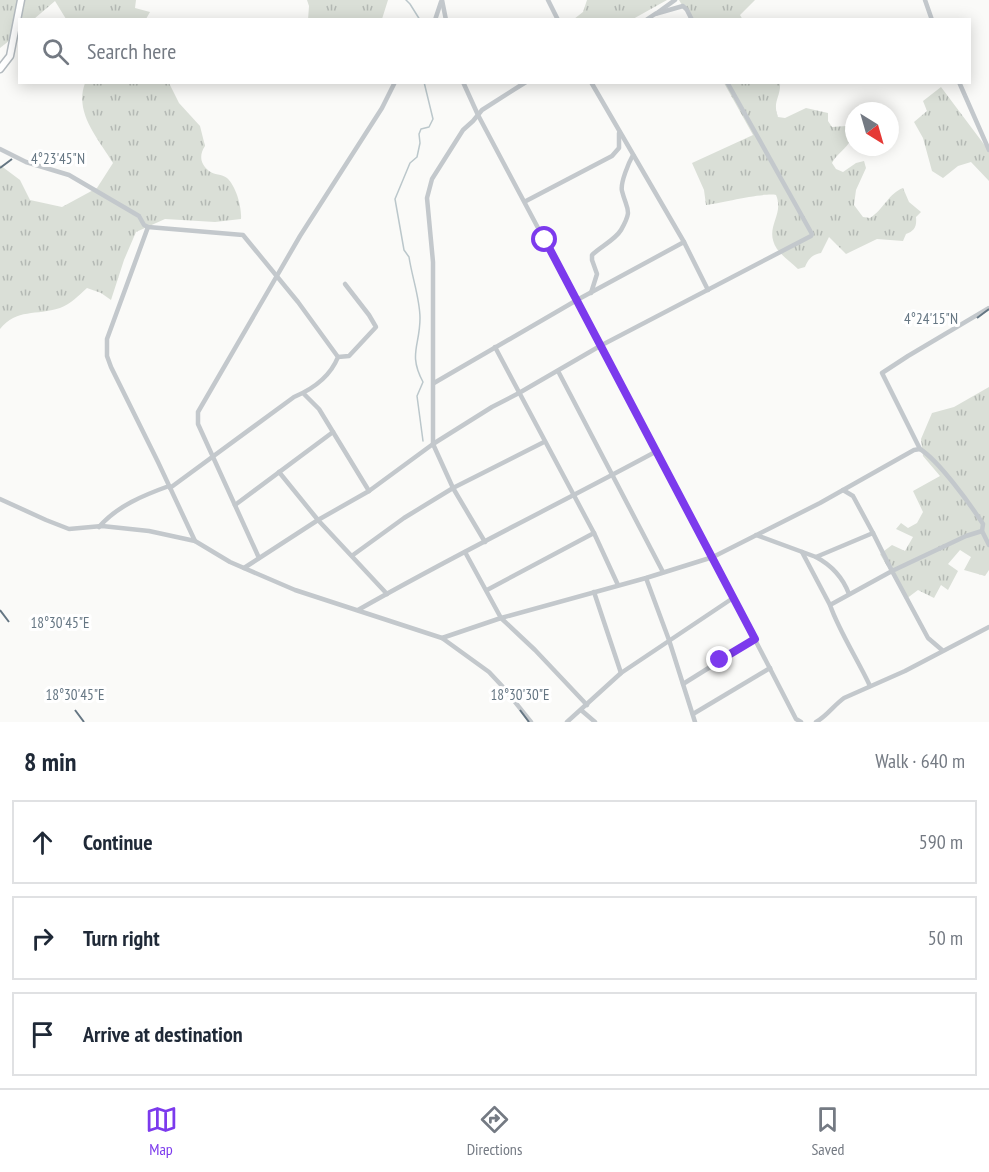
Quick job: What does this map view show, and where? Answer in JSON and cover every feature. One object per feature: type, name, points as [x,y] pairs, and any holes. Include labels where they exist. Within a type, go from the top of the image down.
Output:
[{"type":"street","points":[[0,69],[10,56],[21,0]]},
{"type":"street","points":[[436,18],[442,0]]},
{"type":"street","points":[[442,0],[446,18]]},
{"type":"street","points":[[548,0],[557,18]]},
{"type":"street","points":[[649,18],[675,0]]},
{"type":"street","points":[[925,0],[931,18]]},
{"type":"street","points":[[655,14],[683,6],[691,18]]},
{"type":"street","points":[[259,558],[198,424],[198,412],[276,277],[382,108],[394,84]]},
{"type":"street","points":[[465,84],[478,115],[526,201],[797,721]]},
{"type":"street","points":[[485,542],[453,488],[433,444],[433,262],[427,198],[428,188],[463,130],[482,110],[523,84]]},
{"type":"street","points":[[592,84],[684,242],[708,290]]},
{"type":"street","points":[[244,568],[318,520],[369,491],[474,417],[600,346],[809,238],[812,234],[728,84]]},
{"type":"street","points":[[960,84],[989,150]]},
{"type":"street","points":[[526,201],[612,156],[619,148],[620,138],[617,128]]},
{"type":"street","points":[[0,149],[26,162],[69,175],[139,216],[144,225],[148,227],[243,235],[298,302],[338,357]]},
{"type":"street","points":[[591,293],[597,274],[592,255],[619,233],[629,212],[621,188],[627,165],[633,155]]},
{"type":"street","points":[[148,227],[117,308],[106,347],[121,391],[195,541],[206,550],[295,590],[442,638],[489,672],[531,722]]},
{"type":"street","points":[[434,383],[577,300],[684,242]]},
{"type":"street","points":[[338,357],[349,356],[376,327],[345,284]]},
{"type":"street","points":[[989,308],[882,373],[920,449],[949,479],[983,524],[982,531],[989,545]]},
{"type":"street","points":[[495,347],[594,533],[618,585]]},
{"type":"street","points":[[99,527],[126,505],[150,493],[170,487],[294,397],[304,394],[329,373],[338,357]]},
{"type":"street","points":[[558,371],[663,572]]},
{"type":"street","points":[[304,394],[320,409],[369,491]]},
{"type":"street","points":[[235,505],[333,432]]},
{"type":"street","points":[[353,555],[404,518],[453,488],[544,442]]},
{"type":"street","points":[[442,638],[501,618],[713,557],[843,490],[914,450],[920,449]]},
{"type":"street","points":[[358,610],[657,451]]},
{"type":"street","points":[[279,472],[318,520],[387,594]]},
{"type":"street","points":[[843,490],[853,496],[928,638],[942,650]]},
{"type":"street","points":[[0,499],[62,528],[76,530],[99,527],[149,531],[195,541]]},
{"type":"street","points":[[983,524],[989,522]]},
{"type":"street","points":[[830,605],[892,571],[966,536],[982,531]]},
{"type":"street","points":[[487,590],[594,533]]},
{"type":"street","points":[[816,557],[873,533]]},
{"type":"street","points":[[756,535],[792,547],[823,561],[840,578],[849,594]]},
{"type":"street","points":[[465,552],[501,618],[536,650],[587,705]]},
{"type":"street","points":[[801,552],[870,686]]},
{"type":"street","points":[[646,578],[669,640],[695,722]]},
{"type":"street","points":[[594,592],[621,673]]},
{"type":"street","points":[[567,722],[621,673],[733,598]]},
{"type":"street","points":[[816,722],[826,716],[844,698],[989,627]]},
{"type":"street","points":[[683,684],[755,639]]},
{"type":"street","points":[[693,714],[770,668]]},
{"type":"street","points":[[581,710],[595,722]]},
{"type":"green space","points":[[0,0],[136,0],[135,8],[150,12],[147,18],[65,18],[55,1],[35,18],[18,18],[18,34],[0,48]]},
{"type":"green space","points":[[307,0],[388,0],[382,18],[308,18]]},
{"type":"green space","points":[[587,0],[667,0],[635,18],[575,18],[583,12]]},
{"type":"green space","points":[[679,0],[755,0],[740,15],[742,18],[689,18]]},
{"type":"green space","points":[[85,84],[170,84],[179,103],[200,126],[205,146],[201,156],[202,162],[211,172],[227,178],[236,191],[241,219],[215,222],[165,219],[136,232],[111,300],[87,288],[64,306],[20,315],[6,322],[0,329],[0,165],[20,180],[30,200],[62,207],[97,188],[113,163],[89,125],[82,94]]},
{"type":"green space","points":[[725,84],[780,84],[776,103],[778,117],[785,118],[806,108],[828,113],[828,121],[832,127],[845,126],[845,148],[832,163],[836,169],[843,172],[856,163],[864,161],[866,168],[856,190],[854,205],[863,217],[870,218],[898,190],[903,188],[909,202],[921,212],[916,217],[914,228],[906,234],[903,241],[877,239],[846,254],[829,237],[821,253],[811,257],[805,267],[798,269],[779,252],[773,241],[772,234],[778,209],[776,195],[753,196],[706,205],[704,190],[692,163],[753,135]]},
{"type":"green space","points":[[941,87],[989,151],[989,181],[971,162],[958,166],[943,178],[932,171],[923,138],[914,122],[927,111],[923,101]]},
{"type":"green space","points":[[989,387],[989,570],[985,576],[964,570],[971,557],[960,550],[948,564],[958,571],[948,590],[941,585],[934,598],[918,590],[906,599],[880,554],[892,545],[905,551],[913,537],[896,529],[901,523],[908,528],[917,523],[923,512],[913,491],[940,476],[923,456],[921,439],[932,413],[954,407]]},
{"type":"waterway","points":[[406,0],[419,18]]},
{"type":"waterway","points":[[423,441],[417,396],[423,382],[415,357],[420,328],[420,311],[409,257],[404,250],[395,199],[410,163],[417,157],[421,129],[429,127],[433,119],[424,84]]},
{"type":"route","points":[[545,240],[755,639],[720,660]]}]
